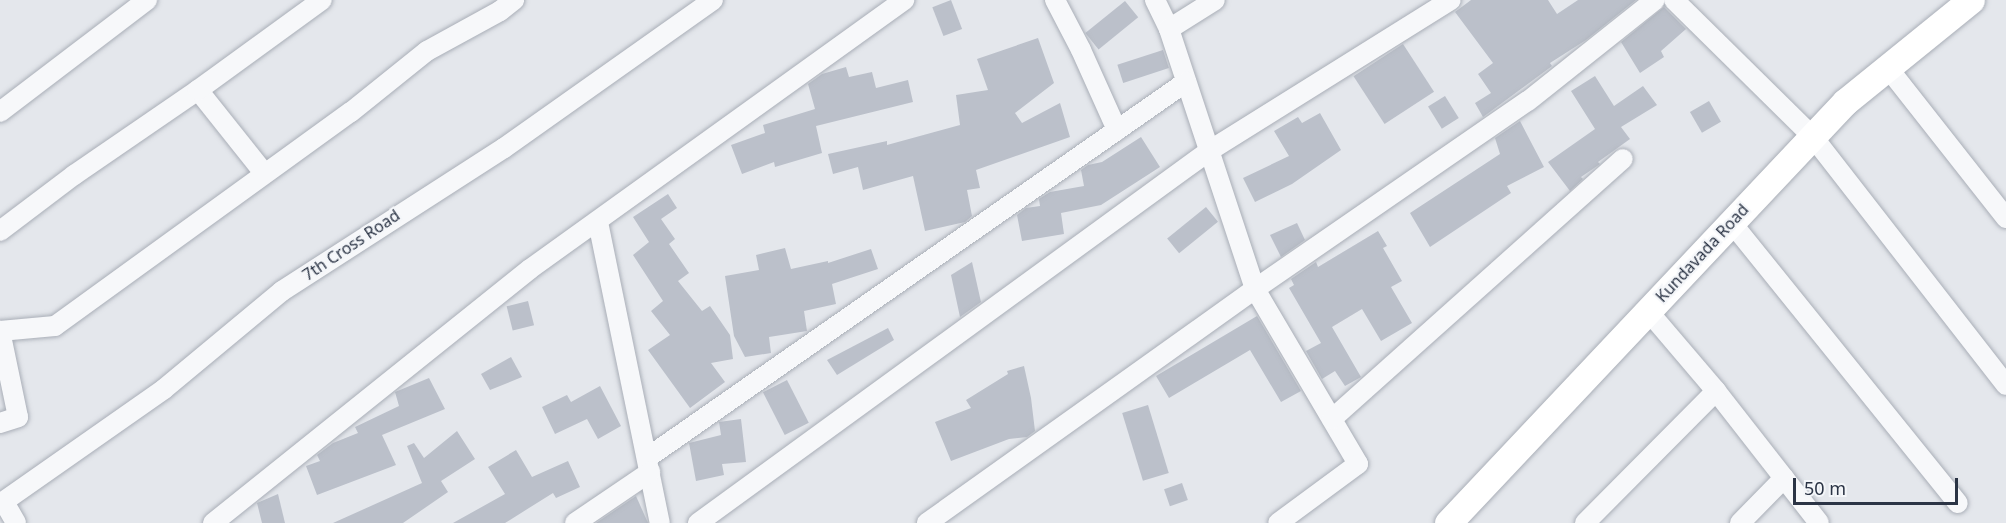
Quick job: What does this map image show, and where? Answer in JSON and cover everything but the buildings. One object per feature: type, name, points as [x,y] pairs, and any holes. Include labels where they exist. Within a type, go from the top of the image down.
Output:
[{"type":"street","points":[[0,112],[147,0]]},
{"type":"street","points":[[0,231],[74,175],[198,90],[322,0]]},
{"type":"street","points":[[0,423],[18,417],[0,331],[55,326],[351,112],[427,51],[500,11],[514,0]]},
{"type":"street","name":"7th Cross Road","points":[[2,503],[164,389],[282,291],[504,148],[712,0]]},
{"type":"street","points":[[213,523],[530,269],[904,0]]},
{"type":"street","points":[[1054,0],[1081,51],[1117,130]]},
{"type":"street","points":[[1155,0],[1169,28],[1255,289],[1358,464],[1278,523]]},
{"type":"street","points":[[1169,28],[1215,0]]},
{"type":"street","points":[[698,523],[1209,151],[1451,0]]},
{"type":"street","points":[[927,523],[1255,289],[1528,101],[1655,0]]},
{"type":"street","points":[[1674,0],[1813,137],[2006,385]]},
{"type":"street","name":"Kundavada Road","points":[[1448,523],[1845,102],[1971,0]]},
{"type":"street","points":[[1888,68],[2006,218]]},
{"type":"street","points":[[575,523],[648,465],[1186,82]]},
{"type":"street","points":[[198,90],[264,174]]},
{"type":"street","points":[[1332,419],[1623,159]]},
{"type":"street","points":[[598,222],[660,523]]},
{"type":"street","points":[[1731,222],[1958,503]]},
{"type":"street","points":[[1648,311],[1716,391],[1819,523]]},
{"type":"street","points":[[1585,523],[1716,391]]},
{"type":"street","points":[[1740,523],[1784,478]]},
{"type":"street","points":[[2,503],[16,523]]}]
